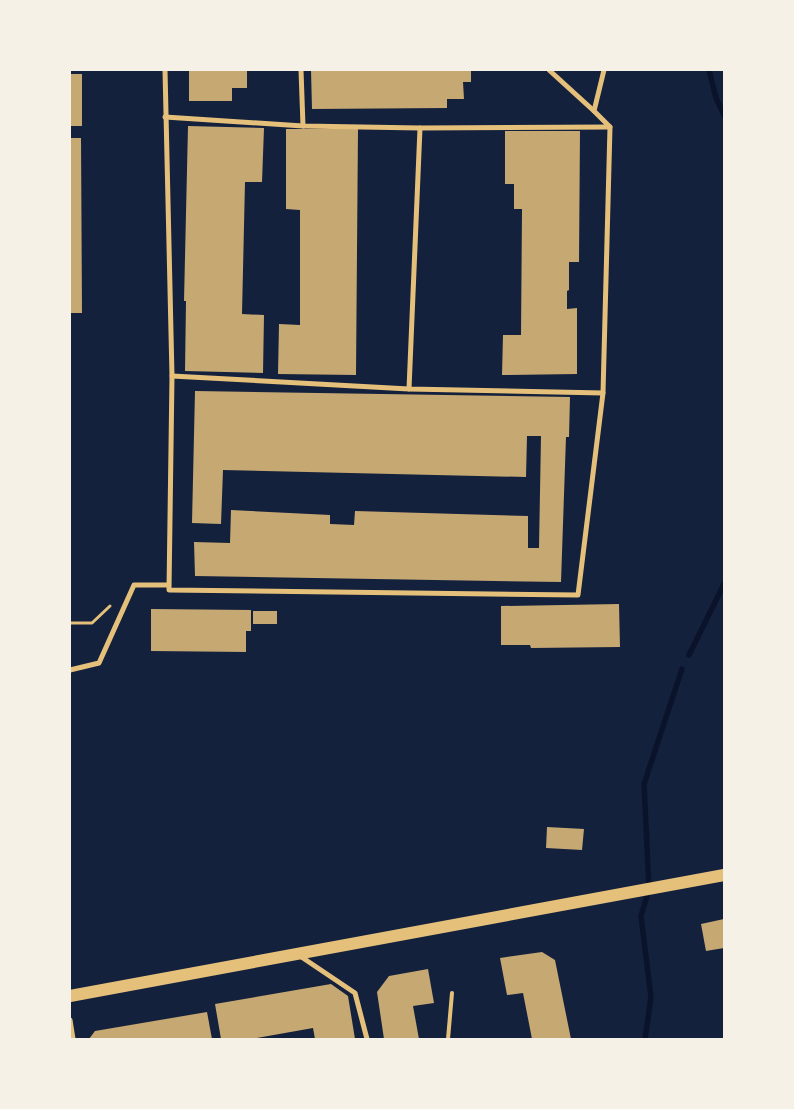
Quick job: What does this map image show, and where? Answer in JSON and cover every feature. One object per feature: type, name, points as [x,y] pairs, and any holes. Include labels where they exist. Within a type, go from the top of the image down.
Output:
[{"type":"main road","points":[[70,996],[724,875]]},
{"type":"street","points":[[165,70],[172,376],[169,590],[578,595],[603,393],[610,127],[549,70]]},
{"type":"street","points":[[300,70],[303,126]]},
{"type":"street","points":[[594,111],[604,70]]},
{"type":"street","points":[[165,117],[303,126],[420,128],[610,127]]},
{"type":"street","points":[[409,389],[420,128]]},
{"type":"street","points":[[172,376],[409,389],[603,393]]},
{"type":"street","points":[[70,670],[99,663],[134,585],[168,585]]},
{"type":"street","points":[[297,954],[355,993],[368,1039]]},
{"type":"street","points":[[70,1020],[73,1039]]},
{"type":"lane","points":[[448,1039],[452,993]]},
{"type":"path","points":[[70,623],[92,623],[113,604]]},
{"type":"building","points":[[189,70],[247,70],[247,88],[232,88],[232,101],[189,101]]},
{"type":"building","points":[[311,70],[471,70],[471,82],[463,82],[464,99],[447,99],[447,108],[312,109]]},
{"type":"building","points":[[70,74],[82,74],[82,126],[70,126]]},
{"type":"building","points":[[188,126],[264,128],[262,182],[245,182],[242,314],[264,315],[263,373],[185,371],[186,301],[184,301]]},
{"type":"building","points":[[286,129],[358,129],[356,375],[278,374],[279,324],[300,325],[300,210],[286,209]]},
{"type":"building","points":[[505,131],[580,131],[579,262],[569,262],[569,290],[567,291],[567,309],[577,308],[577,374],[502,375],[503,335],[521,335],[522,209],[514,209],[514,184],[505,184]]},
{"type":"building","points":[[70,138],[81,138],[82,313],[70,313]]},
{"type":"building","points":[[195,391],[570,397],[569,437],[566,437],[561,582],[195,576],[194,542],[230,543],[231,510],[330,515],[330,524],[354,525],[355,511],[528,516],[528,548],[539,548],[541,436],[527,436],[526,477],[223,470],[221,524],[192,523]]},
{"type":"building","points":[[619,604],[620,647],[531,648],[530,645],[501,645],[501,606]]},
{"type":"building","points":[[151,609],[251,610],[251,631],[246,631],[246,652],[151,651]]},
{"type":"building","points":[[253,611],[277,611],[277,624],[253,624]]},
{"type":"building","points":[[547,827],[584,829],[582,850],[546,848]]},
{"type":"building","points":[[724,919],[724,948],[706,951],[701,924]]},
{"type":"building","points":[[542,952],[555,960],[571,1039],[532,1039],[523,993],[507,995],[500,958]]},
{"type":"building","points":[[428,969],[434,1003],[413,1006],[419,1039],[384,1039],[377,992],[389,976]]},
{"type":"building","points":[[331,984],[348,996],[355,1039],[315,1039],[313,1028],[251,1039],[221,1039],[215,1004]]},
{"type":"building","points":[[207,1012],[212,1039],[89,1039],[95,1031]]},
{"type":"waterway","points":[[709,70],[716,98],[724,115]]},
{"type":"waterway","points":[[689,655],[724,584]]},
{"type":"waterway","points":[[645,1039],[651,997],[641,916],[649,889],[644,784],[682,669]]}]
